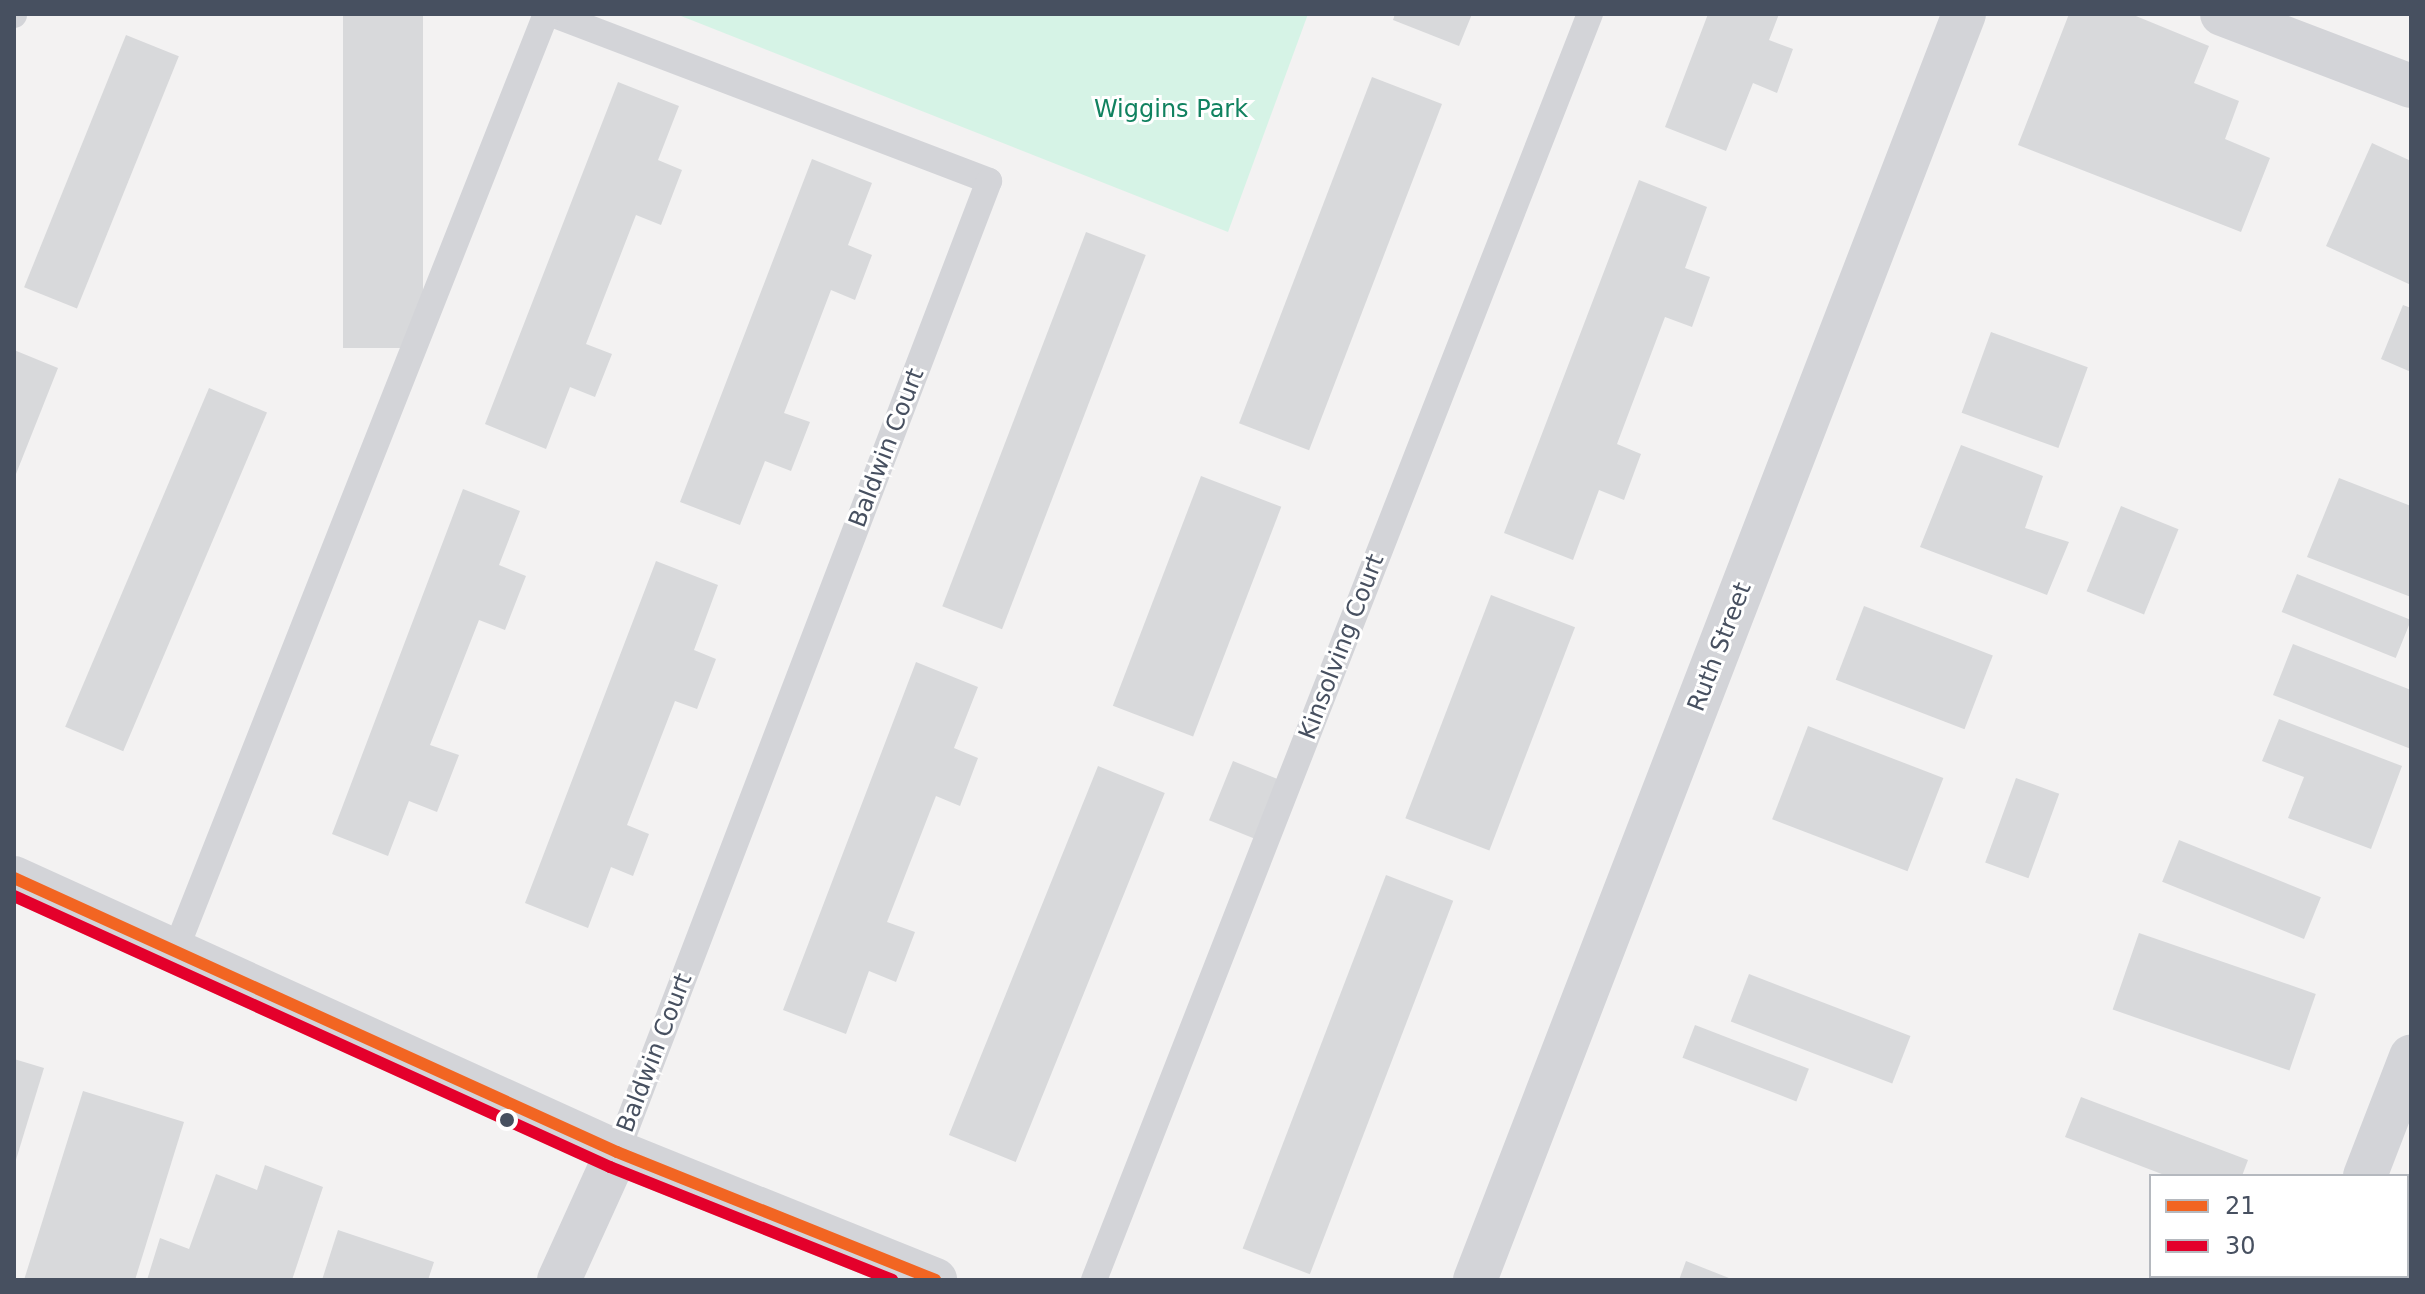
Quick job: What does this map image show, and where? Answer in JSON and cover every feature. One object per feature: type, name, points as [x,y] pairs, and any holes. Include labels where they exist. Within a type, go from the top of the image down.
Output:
[{"type":"street","name":"Ruth Street","points":[[1475,1280],[1964,14]]},
{"type":"street","points":[[2222,14],[2411,86]]},
{"type":"street","points":[[14,878],[174,954],[617,1152],[935,1280]]},
{"type":"street","points":[[2366,1174],[2411,1057]]},
{"type":"street","points":[[559,1280],[617,1152]]},
{"type":"lane","points":[[174,954],[546,14]]},
{"type":"lane","name":"Baldwin Court","points":[[552,14],[989,181],[617,1152]]},
{"type":"lane","name":"Kinsolving Court","points":[[1094,1280],[1590,14]]},
{"type":"green space","name":"Wiggins Park","points":[[676,14],[1308,14],[1228,232]]},
{"type":"building","points":[[343,14],[423,14],[423,348],[343,348]]},
{"type":"building","points":[[1395,14],[1472,14],[1459,46],[1393,20]]},
{"type":"building","points":[[1708,14],[1779,14],[1769,40],[1793,49],[1777,93],[1753,83],[1726,151],[1665,127]]},
{"type":"building","points":[[2069,14],[2131,14],[2209,46],[2194,83],[2239,101],[2225,139],[2270,158],[2241,232],[2018,145]]},
{"type":"building","points":[[126,35],[179,56],[77,309],[24,287]]},
{"type":"building","points":[[1372,77],[1442,104],[1309,450],[1239,423]]},
{"type":"building","points":[[618,82],[679,106],[658,160],[682,170],[661,225],[636,215],[586,344],[612,354],[595,397],[570,387],[546,449],[485,424]]},
{"type":"building","points":[[2372,143],[2411,161],[2411,285],[2326,246]]},
{"type":"building","points":[[812,159],[872,183],[848,245],[872,255],[855,300],[831,290],[784,413],[810,422],[791,471],[765,461],[740,525],[680,502]]},
{"type":"building","points":[[1639,180],[1707,207],[1685,268],[1710,277],[1692,327],[1665,317],[1617,444],[1641,454],[1624,500],[1599,490],[1573,560],[1504,533]]},
{"type":"building","points":[[1086,232],[1146,255],[1002,629],[942,606]]},
{"type":"building","points":[[2403,305],[2411,308],[2411,372],[2381,359]]},
{"type":"building","points":[[1991,332],[2088,367],[2058,448],[1962,413]]},
{"type":"building","points":[[14,350],[58,368],[14,479]]},
{"type":"building","points":[[209,388],[267,413],[123,751],[65,727]]},
{"type":"building","points":[[1961,445],[2043,476],[2025,528],[2069,542],[2047,595],[1920,547]]},
{"type":"building","points":[[1201,476],[1281,507],[1193,736],[1113,706]]},
{"type":"building","points":[[2339,478],[2411,506],[2411,597],[2307,557]]},
{"type":"building","points":[[463,489],[520,511],[499,565],[526,576],[505,630],[479,620],[430,745],[459,755],[437,812],[409,801],[388,856],[332,834]]},
{"type":"building","points":[[2121,506],[2178,529],[2144,615],[2087,591]]},
{"type":"building","points":[[656,561],[718,585],[694,650],[716,659],[697,709],[675,701],[627,825],[649,834],[633,876],[611,867],[588,928],[525,903]]},
{"type":"building","points":[[2297,574],[2411,620],[2396,658],[2282,612]]},
{"type":"building","points":[[1491,595],[1575,627],[1489,850],[1405,818]]},
{"type":"building","points":[[1864,606],[1993,655],[1965,729],[1836,680]]},
{"type":"building","points":[[2293,644],[2411,690],[2411,749],[2273,695]]},
{"type":"building","points":[[916,662],[978,687],[954,748],[978,758],[960,806],[936,796],[887,922],[915,932],[896,982],[869,971],[846,1034],[783,1010]]},
{"type":"building","points":[[2279,719],[2402,766],[2371,849],[2288,818],[2304,777],[2262,761]]},
{"type":"building","points":[[1808,726],[1943,778],[1908,871],[1772,819]]},
{"type":"building","points":[[1233,761],[1279,780],[1255,839],[1209,820]]},
{"type":"building","points":[[1098,766],[1165,793],[1016,1162],[949,1135]]},
{"type":"building","points":[[2016,778],[2059,794],[2028,878],[1985,863]]},
{"type":"building","points":[[2179,840],[2321,897],[2304,939],[2162,882]]},
{"type":"building","points":[[1386,875],[1453,901],[1310,1274],[1243,1248]]},
{"type":"building","points":[[2139,933],[2316,994],[2289,1070],[2113,1010]]},
{"type":"building","points":[[1749,974],[1911,1036],[1892,1084],[1731,1022]]},
{"type":"building","points":[[1695,1025],[1809,1069],[1796,1101],[1682,1058]]},
{"type":"building","points":[[14,1059],[44,1068],[15,1163],[14,1163]]},
{"type":"building","points":[[83,1091],[184,1122],[135,1280],[24,1280]]},
{"type":"building","points":[[2081,1097],[2248,1160],[2243,1174],[2162,1174],[2065,1137]]},
{"type":"building","points":[[265,1165],[323,1187],[292,1280],[147,1280],[160,1238],[189,1249],[216,1174],[257,1190]]},
{"type":"building","points":[[338,1230],[434,1262],[428,1280],[322,1280]]},
{"type":"building","points":[[1686,1261],[1734,1280],[1679,1280]]},
{"type":"transit line","name":"21","points":[[14,878],[617,1152],[935,1280]]},
{"type":"transit line","name":"30","points":[[14,896],[610,1167],[892,1280]]}]
